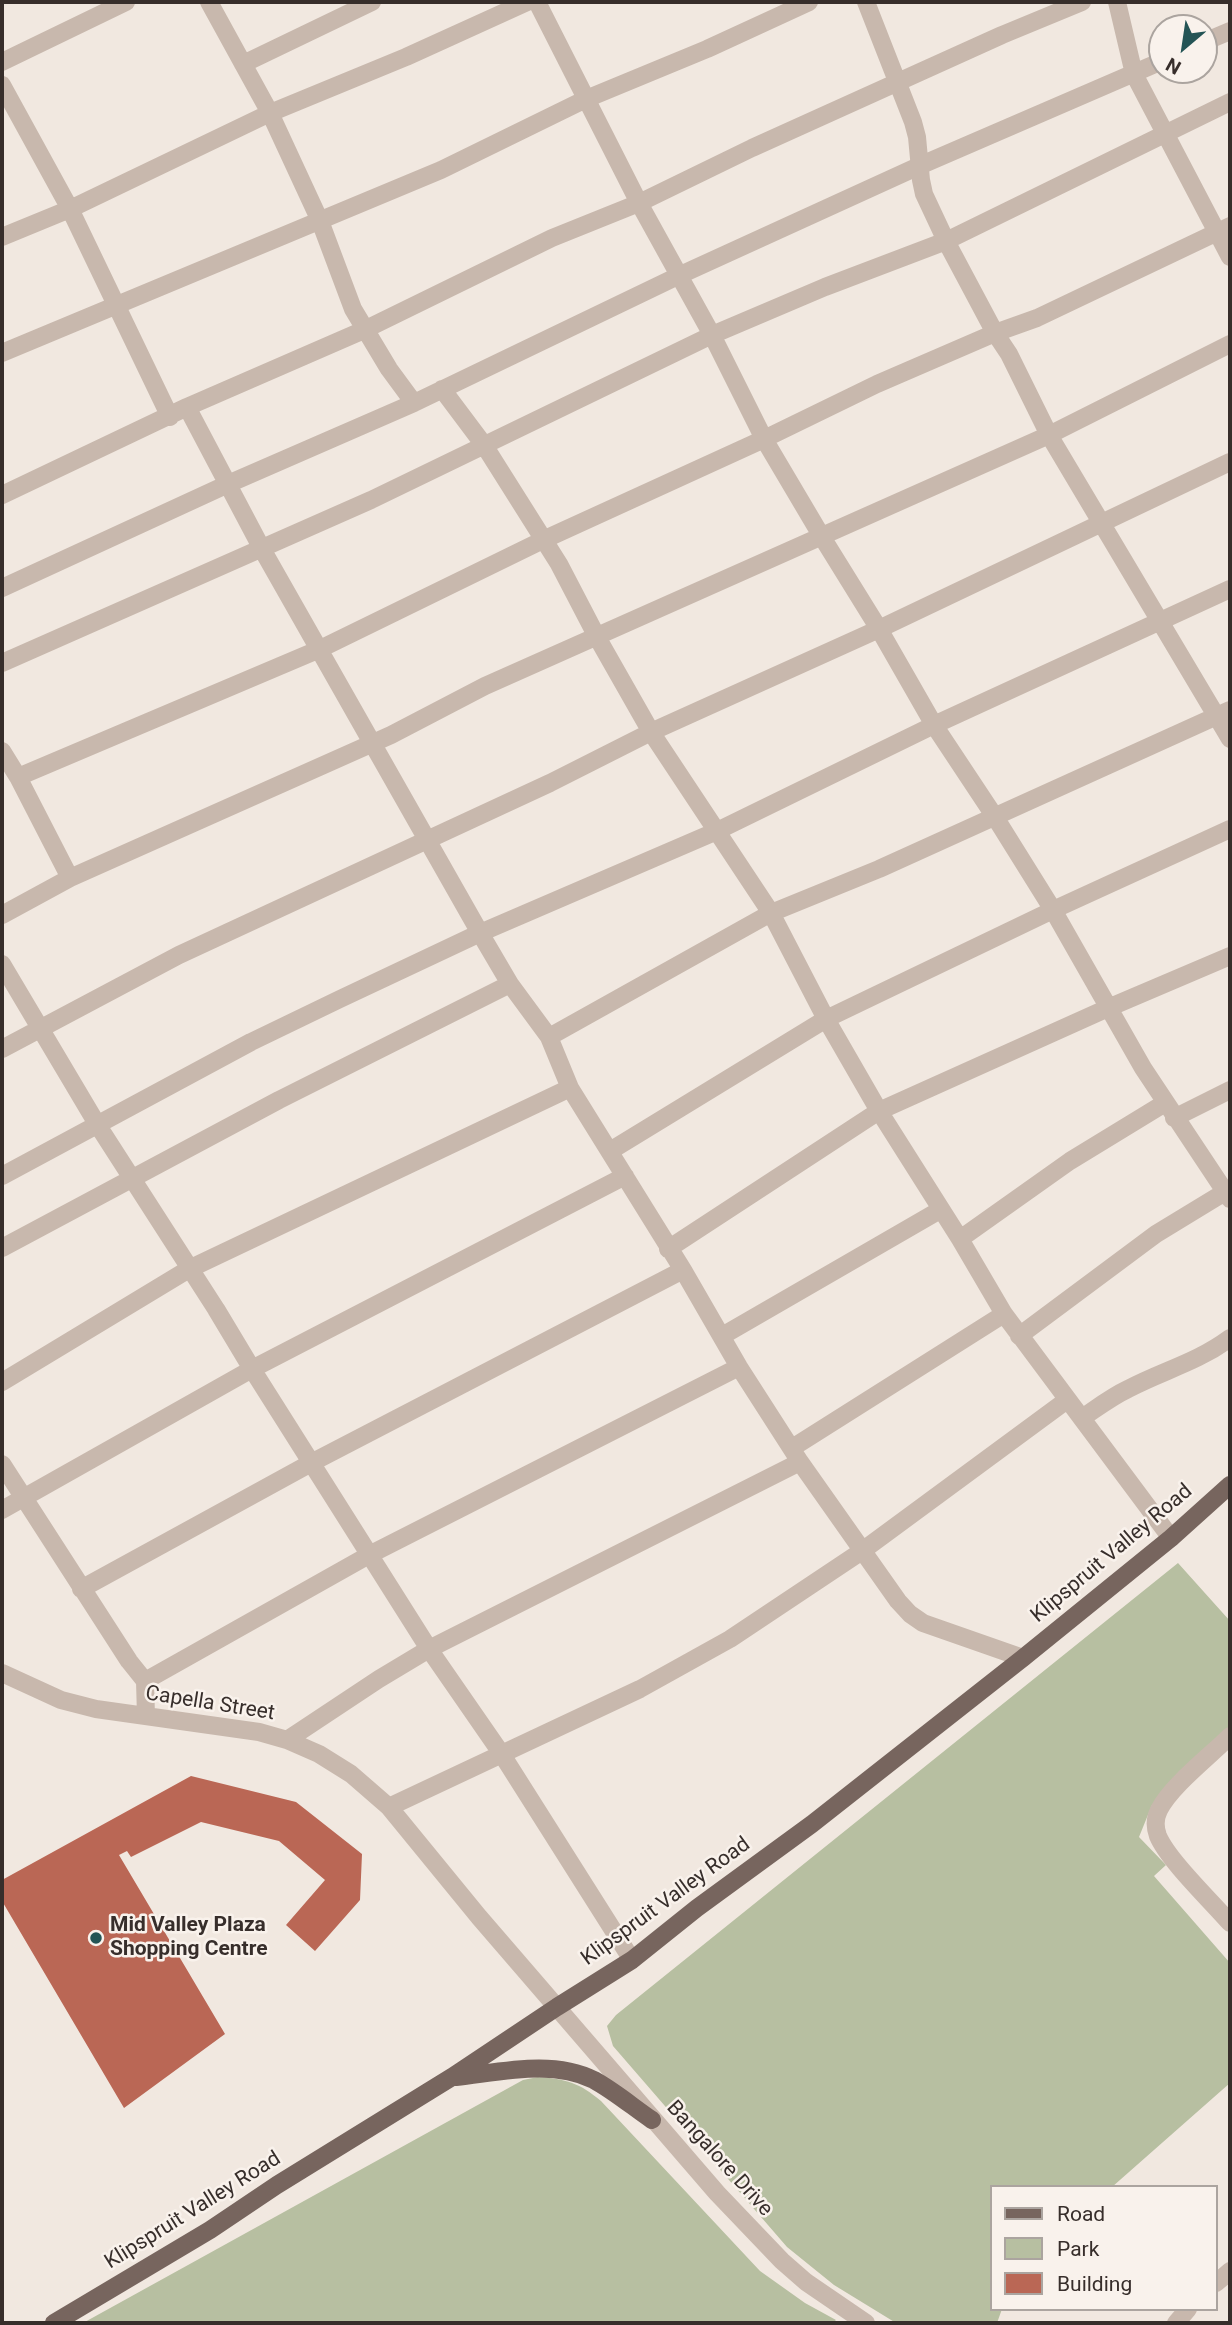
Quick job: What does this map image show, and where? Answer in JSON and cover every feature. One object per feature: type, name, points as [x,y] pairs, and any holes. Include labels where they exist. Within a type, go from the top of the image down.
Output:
[{"type":"main road","name":"Klipspruit Valley Road","points":[[54,2323],[210,2230],[632,1960],[696,1908],[812,1824],[1023,1658],[1171,1538],[1230,1485]]},
{"type":"main road","points":[[452,2077],[528,2069],[561,2069],[594,2080],[652,2120]]},
{"type":"street","points":[[2,62],[126,2]]},
{"type":"street","points":[[209,2],[270,113],[320,221],[353,309],[364,330],[414,402]]},
{"type":"street","points":[[243,64],[372,2]]},
{"type":"street","points":[[2,237],[70,209],[270,113],[407,57],[527,2]]},
{"type":"street","points":[[537,2],[639,203],[712,335],[764,439],[934,725],[1053,910],[1170,1110],[1229,1193],[1156,1234],[1019,1336]]},
{"type":"street","points":[[2,353],[441,170],[586,99],[809,2]]},
{"type":"street","points":[[866,2],[917,137],[924,194],[946,241],[1009,354],[1049,435],[1101,524],[1160,622],[1224,713],[1230,739]]},
{"type":"street","points":[[2,495],[187,407],[364,330],[552,238],[639,203],[752,148],[1082,2]]},
{"type":"street","points":[[1117,2],[1133,74],[1164,134],[1224,229],[1230,257]]},
{"type":"street","points":[[2,589],[228,484],[443,389],[678,276],[919,166],[1148,67]]},
{"type":"street","points":[[2,85],[70,209],[170,416]]},
{"type":"street","points":[[2,663],[262,549],[712,335],[825,287],[946,241],[1230,102]]},
{"type":"street","points":[[18,777],[320,649],[542,540],[764,439],[877,384],[995,333],[1037,318],[1224,229]]},
{"type":"street","points":[[2,915],[70,878],[391,735],[485,686],[1049,435],[1230,344]]},
{"type":"street","points":[[443,389],[484,445],[559,564],[651,732],[771,914],[826,1019],[879,1111],[1004,1314],[1171,1538]]},
{"type":"street","points":[[187,407],[262,549],[389,775],[510,984],[549,1037],[570,1088],[683,1270],[739,1367],[796,1455],[909,1614],[923,1623],[1023,1658]]},
{"type":"street","points":[[2,1049],[179,955],[550,783],[651,732],[879,629],[1230,462]]},
{"type":"street","points":[[2,1176],[251,1042],[480,933],[717,831],[934,725],[1230,589]]},
{"type":"street","points":[[549,1037],[771,914],[879,869],[1224,713]]},
{"type":"street","points":[[2,751],[70,878]]},
{"type":"street","points":[[610,1151],[826,1019],[1230,829]]},
{"type":"street","points":[[668,1249],[879,1111],[1230,956]]},
{"type":"street","points":[[2,964],[97,1124],[369,1555],[429,1649],[501,1753],[632,1960]]},
{"type":"street","points":[[2,1248],[279,1100],[510,984]]},
{"type":"street","points":[[2,1382],[189,1269],[570,1088]]},
{"type":"street","points":[[960,1239],[1070,1161],[1170,1110],[1230,1090]]},
{"type":"street","points":[[2,1510],[252,1369],[625,1177]]},
{"type":"street","points":[[722,1336],[940,1210]]},
{"type":"street","points":[[81,1589],[311,1463],[683,1270]]},
{"type":"street","points":[[287,1740],[429,1649],[796,1455],[1004,1314]]},
{"type":"street","points":[[1082,1418],[1122,1392],[1210,1353],[1230,1338]]},
{"type":"street","points":[[145,1681],[369,1555],[739,1367]]},
{"type":"street","points":[[389,1807],[640,1689],[730,1639],[862,1551],[1067,1399]]},
{"type":"street","points":[[2,1464],[81,1589],[145,1681],[146,1716]]},
{"type":"street","name":"Capella Street","points":[[2,1673],[61,1700],[96,1709],[259,1732],[287,1740],[341,1767],[389,1807],[557,2007]]},
{"type":"street","points":[[1230,1737],[1172,1793],[1159,1810],[1156,1819],[1159,1839],[1171,1857],[1230,1923]]},
{"type":"street","name":"Bangalore Drive","points":[[557,2007],[652,2120],[782,2262],[866,2323]]},
{"type":"green space","points":[[1178,1563],[1230,1621],[1230,1726],[1152,1805],[1139,1837],[1166,1865],[1154,1876],[1230,1963],[1230,2083],[1114,2185],[990,2185],[990,2311],[1001,2311],[997,2323],[896,2323],[834,2285],[787,2247],[613,2046],[607,2026],[616,2015]]},
{"type":"green space","points":[[538,2077],[572,2083],[601,2101],[760,2271],[805,2303],[836,2320],[833,2323],[83,2323],[523,2080]]},
{"type":"building","name":"Mid Valley Plaza Shopping Centre","points":[[191,1776],[296,1802],[362,1854],[360,1900],[315,1951],[286,1925],[325,1880],[279,1841],[201,1822],[131,1857],[127,1851],[119,1855],[225,2034],[124,2108],[2,1901],[2,1880]]},
{"type":"place","name":"Mid Valley Plaza Shopping Centre","points":[[96,1938]]}]
